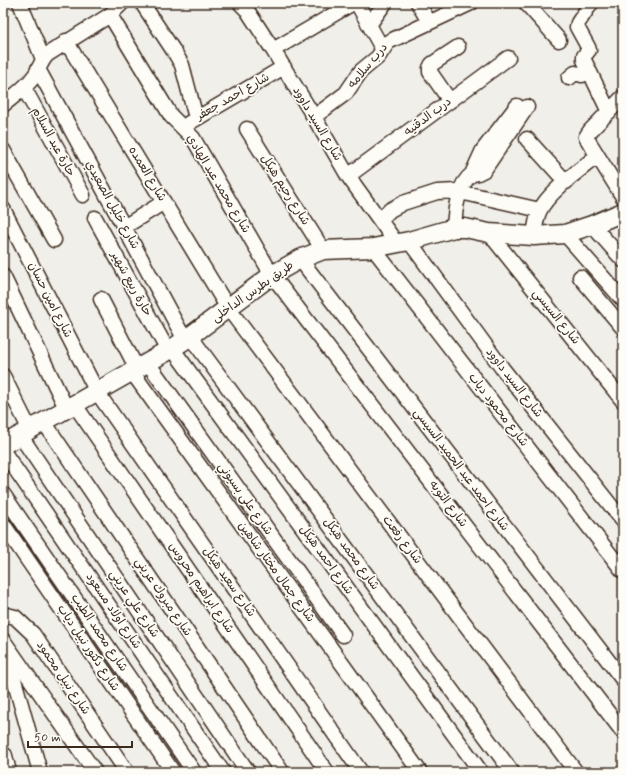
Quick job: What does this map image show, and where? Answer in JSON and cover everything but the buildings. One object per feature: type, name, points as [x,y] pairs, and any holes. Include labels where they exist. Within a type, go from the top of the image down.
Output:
[{"type":"street","name":"شارع خليل الصعيدي","points":[[20,3],[40,64],[124,227],[179,344]]},
{"type":"street","points":[[3,105],[24,88],[34,76],[40,64],[66,41],[110,15],[122,3]]},
{"type":"street","points":[[142,3],[182,65],[196,118]]},
{"type":"street","name":"شارع السيد داوود","points":[[240,3],[247,10],[273,50],[348,176],[380,220],[403,242],[623,521]]},
{"type":"street","points":[[273,50],[353,3]]},
{"type":"street","points":[[357,3],[383,50]]},
{"type":"street","points":[[369,25],[385,3]]},
{"type":"street","points":[[418,3],[428,22]]},
{"type":"street","name":"درب سلامه","points":[[314,117],[346,93],[361,71],[378,57],[385,45],[392,39],[472,3]]},
{"type":"street","points":[[526,3],[558,40]]},
{"type":"street","points":[[591,3],[577,27],[589,50],[584,56],[587,65],[609,112]]},
{"type":"street","name":"شارع محمد عبد الهادي","points":[[110,15],[171,116],[193,138],[272,275]]},
{"type":"street","name":"شارع العمده","points":[[66,41],[228,308]]},
{"type":"street","points":[[450,101],[430,72],[430,68],[432,64],[458,47]]},
{"type":"street","name":"درب الدقنيه","points":[[348,176],[508,58]]},
{"type":"street","points":[[569,78],[576,73],[582,75],[587,65]]},
{"type":"street","name":"شارع احمد جعفر","points":[[182,127],[284,68]]},
{"type":"street","name":"حارة عبد السلام","points":[[24,88],[83,196]]},
{"type":"street","points":[[623,97],[586,137],[623,197]]},
{"type":"street","points":[[454,228],[456,203],[460,192],[472,174],[484,170],[522,106]]},
{"type":"street","name":"شارع رحيم هيكل","points":[[247,129],[322,250]]},
{"type":"street","points":[[527,139],[566,182]]},
{"type":"street","points":[[3,150],[54,240]]},
{"type":"street","points":[[534,236],[540,210],[543,205],[556,191],[597,156]]},
{"type":"street","points":[[380,220],[390,210],[403,203],[437,192],[460,192],[540,210]]},
{"type":"street","points":[[124,227],[164,202]]},
{"type":"street","name":"شارع امين حسان","points":[[3,209],[97,392]]},
{"type":"street","name":"طريق بطرس الداخلى","points":[[3,445],[179,344],[272,275],[300,259],[322,250],[372,248],[403,242],[454,228],[465,228],[489,233],[534,236],[565,234],[620,217]]},
{"type":"street","name":"حارة ربيع شهير","points":[[95,218],[179,344]]},
{"type":"street","points":[[592,225],[623,260]]},
{"type":"street","name":"شارع السيسي","points":[[489,233],[623,401]]},
{"type":"street","points":[[565,234],[623,300]]},
{"type":"street","name":"شارع محمود دياب","points":[[372,248],[623,571]]},
{"type":"street","name":"شارع احمد عبد الحميد السيسي","points":[[300,259],[623,680]]},
{"type":"street","name":"شارع التوبه","points":[[272,275],[623,732]]},
{"type":"street","name":"شارع ابراهيم محروس","points":[[3,276],[71,407],[327,772]]},
{"type":"street","points":[[580,277],[623,328]]},
{"type":"street","points":[[101,299],[139,368]]},
{"type":"street","name":"شارع رفعت","points":[[228,308],[576,772]]},
{"type":"street","name":"شارع احمد هيكل","points":[[179,344],[481,772]]},
{"type":"street","name":"شارع محمد هيكل","points":[[179,344],[512,772]]},
{"type":"street","name":"شارع على بسيوني","points":[[139,368],[343,635]]},
{"type":"street","name":"شارع جمال مختار شاهين","points":[[139,368],[295,598],[420,772]]},
{"type":"street","points":[[3,376],[31,429]]},
{"type":"street","name":"شارع سعيد هيكل","points":[[97,392],[361,772]]},
{"type":"street","name":"شارع علي عريني","points":[[31,429],[248,772]]},
{"type":"street","name":"شارع مبروك عريني","points":[[31,429],[282,772]]},
{"type":"street","name":"شارع اولاد مسعود","points":[[3,451],[223,772]]},
{"type":"street","name":"شارع محمد الطيب","points":[[3,494],[194,772]]},
{"type":"street","name":"شارع دكتور نبيل دياب","points":[[3,524],[173,772]]},
{"type":"street","points":[[295,598],[309,589]]},
{"type":"street","name":"شارع نبيل محمود","points":[[3,614],[15,617],[33,634],[127,772]]},
{"type":"street","points":[[3,640],[40,772]]},
{"type":"street","points":[[3,640],[95,772]]},
{"type":"street","points":[[3,757],[7,772]]}]
